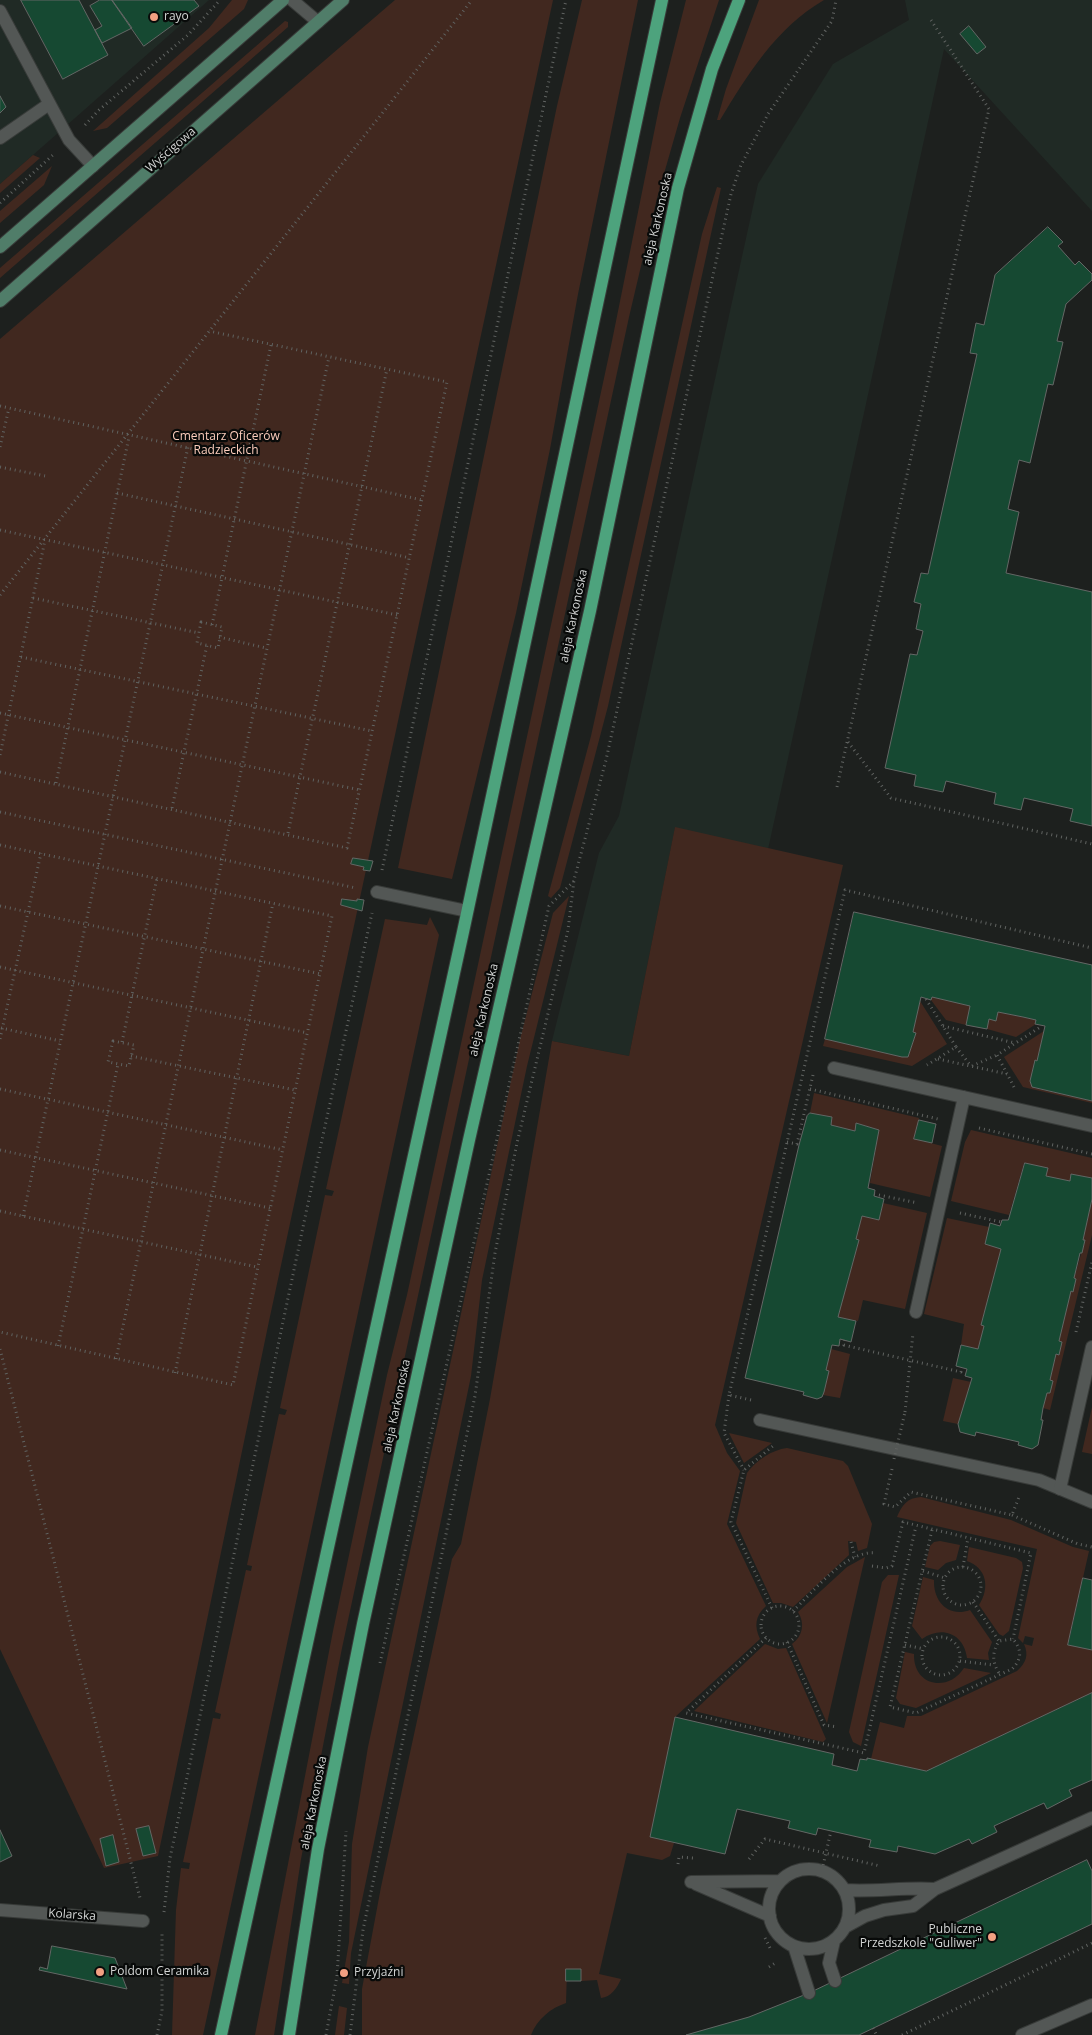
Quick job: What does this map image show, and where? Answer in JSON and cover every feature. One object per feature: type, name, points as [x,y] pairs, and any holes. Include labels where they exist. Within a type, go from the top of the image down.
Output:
[{"type":"main road","points":[[0,247],[283,0]]},
{"type":"main road","name":"Wyścigowa","points":[[0,301],[343,0]]},
{"type":"main road","points":[[221,2035],[467,911],[662,0]]},
{"type":"main road","name":"aleja Karkonoska","points":[[289,2035],[318,1849],[365,1614],[471,1130],[590,611],[678,188],[712,69],[739,0]]},
{"type":"street","points":[[292,0],[318,22]]},
{"type":"street","points":[[0,11],[69,140],[93,166]]},
{"type":"street","points":[[0,138],[13,127],[49,104]]},
{"type":"street","points":[[377,892],[467,911]]},
{"type":"street","points":[[834,1068],[1092,1126]]},
{"type":"street","points":[[916,1312],[964,1097]]},
{"type":"street","points":[[1060,1489],[1092,1347]]},
{"type":"street","points":[[760,1420],[1039,1480],[1092,1502]]},
{"type":"street","points":[[845,1927],[850,1909],[845,1890],[832,1875],[822,1870],[814,1868],[796,1870],[780,1881],[770,1898],[770,1916],[778,1934],[794,1946],[813,1949],[834,1940],[845,1927],[865,1916],[884,1910],[913,1906],[935,1889],[1092,1818]]},
{"type":"street","points":[[770,1916],[691,1882],[780,1881]]},
{"type":"street","points":[[845,1890],[871,1892],[914,1887],[935,1889]]},
{"type":"street","name":"Kolarska","points":[[0,1910],[143,1921]]},
{"type":"street","points":[[834,1940],[830,1963],[835,1981]]},
{"type":"street","points":[[794,1946],[809,1993]]},
{"type":"street","points":[[1022,2035],[1092,2005]]},
{"type":"path","points":[[84,126],[99,110],[188,35],[220,0]]},
{"type":"path","points":[[0,595],[472,0]]},
{"type":"path","points":[[164,1914],[170,1858],[307,1208],[377,892],[566,0]]},
{"type":"path","points":[[350,2035],[363,1930],[475,1396],[495,1253],[517,1143],[568,930],[574,880],[606,760],[731,194],[741,165],[768,114],[832,21],[836,0]]},
{"type":"path","points":[[837,787],[988,109],[930,17]]},
{"type":"path","points":[[0,203],[57,152]]},
{"type":"path","points":[[0,772],[172,808],[347,848],[447,382],[209,331]]},
{"type":"path","points":[[212,625],[271,345]]},
{"type":"path","points":[[116,1359],[164,1125],[192,1008],[221,859],[329,357]]},
{"type":"path","points":[[288,834],[387,370]]},
{"type":"path","points":[[0,406],[422,500]]},
{"type":"path","points":[[0,447],[8,408]]},
{"type":"path","points":[[56,784],[129,434]]},
{"type":"path","points":[[24,1216],[124,740],[188,448]]},
{"type":"path","points":[[0,467],[44,476]]},
{"type":"path","points":[[117,493],[410,558]]},
{"type":"path","points":[[0,530],[397,615]]},
{"type":"path","points":[[0,755],[45,539]]},
{"type":"path","points":[[33,598],[199,632]]},
{"type":"path","points":[[201,622],[222,627],[218,648],[197,643],[199,632],[201,622]]},
{"type":"path","points":[[219,637],[266,648]]},
{"type":"path","points":[[172,808],[207,645]]},
{"type":"path","points":[[21,657],[372,731]]},
{"type":"path","points":[[0,713],[360,790]]},
{"type":"path","points":[[848,742],[890,798],[1092,844]]},
{"type":"path","points":[[0,812],[364,889]]},
{"type":"path","points":[[0,844],[332,916],[233,1385],[0,1332]]},
{"type":"path","points":[[0,1039],[42,853]]},
{"type":"path","points":[[122,1042],[157,878]]},
{"type":"path","points":[[378,1672],[549,906],[574,880]]},
{"type":"path","points":[[744,1470],[724,1433],[729,1395],[845,890],[1092,948]]},
{"type":"path","points":[[175,1373],[273,903]]},
{"type":"path","points":[[0,906],[321,974]]},
{"type":"path","points":[[0,966],[308,1033]]},
{"type":"path","points":[[926,999],[956,1047],[972,1066]]},
{"type":"path","points":[[943,1026],[1015,1043]]},
{"type":"path","points":[[972,1066],[997,1055],[1042,1026]]},
{"type":"path","points":[[1,1028],[60,1041]]},
{"type":"path","points":[[112,1041],[122,1042],[134,1045],[129,1066],[108,1062],[112,1041]]},
{"type":"path","points":[[923,1067],[956,1047]]},
{"type":"path","points":[[997,1055],[1018,1094]]},
{"type":"path","points":[[131,1056],[295,1090]]},
{"type":"path","points":[[937,1059],[1008,1074]]},
{"type":"path","points":[[58,1346],[81,1229],[118,1064]]},
{"type":"path","points":[[787,1142],[797,1144],[814,1070]]},
{"type":"path","points":[[819,1091],[821,1083]]},
{"type":"path","points":[[0,1089],[283,1150]]},
{"type":"path","points":[[0,1150],[270,1208]]},
{"type":"path","points":[[0,1211],[257,1267]]},
{"type":"path","points":[[1087,1286],[1092,1287]]},
{"type":"path","points":[[916,1312],[905,1412],[884,1504],[895,1507],[911,1492],[1012,1514],[1078,1544],[1092,1547]]},
{"type":"path","points":[[845,1340],[844,1345],[961,1372],[962,1368]]},
{"type":"path","points":[[0,1349],[132,1859],[143,1921]]},
{"type":"path","points":[[729,1395],[754,1401]]},
{"type":"path","points":[[772,1608],[731,1522],[744,1470],[775,1445]]},
{"type":"path","points":[[1012,1514],[1026,1477]]},
{"type":"path","points":[[872,1566],[886,1568],[892,1566],[902,1522],[1031,1553],[1013,1639]]},
{"type":"path","points":[[766,1638],[686,1713],[864,1753],[916,1526]]},
{"type":"path","points":[[932,1530],[890,1707],[916,1713],[999,1673],[1012,1669],[1018,1663],[1020,1654],[1019,1646],[1013,1639]]},
{"type":"path","points":[[963,1567],[968,1538]]},
{"type":"path","points":[[851,1542],[854,1557]]},
{"type":"path","points":[[793,1611],[846,1561],[865,1552],[875,1554]]},
{"type":"path","points":[[963,1567],[972,1570],[979,1576],[981,1586],[979,1595],[973,1602],[956,1604],[949,1600],[943,1585],[945,1578],[956,1568],[963,1567]]},
{"type":"path","points":[[923,1571],[945,1578]]},
{"type":"path","points":[[973,1602],[999,1641]]},
{"type":"path","points":[[787,1607],[793,1611],[799,1625],[798,1632],[788,1642],[773,1642],[766,1638],[762,1630],[762,1621],[765,1613],[772,1608],[787,1607]]},
{"type":"path","points":[[940,1637],[949,1639],[956,1644],[960,1653],[960,1662],[950,1674],[934,1674],[927,1670],[923,1662],[924,1649],[932,1640],[940,1637]]},
{"type":"path","points":[[999,1673],[993,1664],[994,1648],[999,1641],[1013,1639]]},
{"type":"path","points":[[788,1642],[824,1724],[838,1727]]},
{"type":"path","points":[[905,1645],[924,1649]]},
{"type":"path","points":[[960,1662],[993,1664]]},
{"type":"path","points":[[326,2035],[337,1976],[347,1823]]},
{"type":"path","points":[[822,1870],[831,1831]]},
{"type":"path","points":[[746,1864],[765,1839],[885,1867]]},
{"type":"path","points":[[676,1872],[679,1856],[698,1859]]},
{"type":"path","points":[[157,2035],[162,2011],[162,1923]]},
{"type":"path","points":[[902,2035],[1092,1943]]},
{"type":"path","points":[[874,2028],[876,2034]]},
{"type":"shaded area","points":[[0,0],[209,0],[0,184]]},
{"type":"shaded area","points":[[905,0],[1092,0],[1092,211],[944,49],[768,849],[675,828],[629,1056],[552,1041],[599,853],[619,816],[758,184],[833,64],[909,20]]},
{"type":"green space","points":[[232,0],[248,0],[244,9],[107,128],[93,131],[209,28]]},
{"type":"green space","name":"Cmentarz Oficerów Radzieckich","points":[[395,0],[553,0],[269,1321],[158,1856],[104,1868],[0,1649],[0,339]]},
{"type":"green space","points":[[582,0],[638,0],[516,613],[452,879],[398,868],[557,106]]},
{"type":"green space","points":[[686,0],[719,0],[680,118],[657,198],[629,317],[342,1648],[301,1859],[274,2035],[255,2035],[333,1631],[387,1375],[407,1295],[612,341],[660,103]]},
{"type":"green space","points":[[759,0],[824,0],[807,11],[777,38],[741,86],[720,120],[717,120],[726,89]]},
{"type":"green space","points":[[285,21],[288,22],[288,27],[0,278],[0,268]]},
{"type":"green space","points":[[33,155],[40,158],[0,193],[0,184]]},
{"type":"green space","points":[[52,166],[44,185],[0,223],[0,211]]},
{"type":"green space","points":[[717,187],[721,188],[608,706],[560,888],[551,898],[548,896],[591,736],[702,234]]},
{"type":"green space","points":[[675,827],[843,865],[715,1425],[727,1453],[740,1471],[727,1524],[766,1606],[758,1617],[756,1625],[760,1639],[675,1717],[650,1837],[674,1843],[670,1856],[662,1860],[627,1853],[599,1974],[621,1979],[613,1992],[601,1998],[597,1980],[581,1981],[581,1969],[567,1969],[566,2003],[545,2015],[531,2035],[362,2035],[362,1989],[381,1887],[452,1559],[461,1544],[490,1399],[552,1041],[629,1056]]},
{"type":"green space","points":[[569,896],[527,1066],[482,1280],[471,1376],[351,1953],[349,1984],[342,1983],[349,1942],[352,1844],[368,1747],[520,1039],[553,913]]},
{"type":"green space","points":[[430,917],[439,935],[203,2035],[172,2035],[176,1910],[181,1868],[189,1869],[190,1863],[183,1862],[213,1718],[220,1719],[221,1714],[215,1712],[246,1570],[251,1571],[252,1566],[247,1565],[279,1414],[285,1415],[287,1410],[280,1408],[325,1195],[332,1196],[334,1191],[326,1189],[385,919],[427,925]]},
{"type":"green space","points":[[932,997],[970,1006],[966,1025],[946,1020],[931,1000]]},
{"type":"green space","points":[[920,1001],[947,1044],[912,1066],[823,1046],[825,1039],[908,1057],[916,1033],[913,1032]]},
{"type":"green space","points":[[998,1012],[1036,1020],[1036,1024],[1016,1037],[987,1029],[989,1019],[996,1021]]},
{"type":"green space","points":[[1044,1031],[1037,1061],[1034,1061],[1031,1085],[1034,1088],[1092,1101],[1092,1103],[1023,1087],[1004,1057]]},
{"type":"green space","points":[[814,1093],[919,1118],[915,1139],[942,1146],[930,1197],[870,1183],[879,1130],[857,1123],[855,1131],[831,1125],[832,1117],[810,1113]]},
{"type":"green space","points":[[971,1130],[1092,1158],[1092,1178],[1071,1174],[1070,1181],[1046,1176],[1048,1168],[1024,1163],[1009,1215],[951,1201],[965,1142]]},
{"type":"green space","points":[[1092,1199],[1092,1235],[1050,1410],[1043,1408],[1053,1381],[1050,1380],[1056,1354],[1059,1354],[1062,1342],[1059,1341],[1085,1241],[1083,1240]]},
{"type":"green space","points":[[883,1203],[927,1213],[905,1309],[863,1300],[858,1321],[838,1317],[859,1240],[856,1239],[862,1216],[879,1220]]},
{"type":"green space","points":[[947,1218],[989,1227],[985,1244],[1001,1249],[981,1325],[984,1326],[978,1349],[961,1345],[964,1324],[924,1314]]},
{"type":"green space","points":[[831,1349],[850,1354],[840,1398],[823,1395],[829,1371],[826,1370]]},
{"type":"green space","points":[[953,1378],[971,1382],[958,1424],[943,1421]]},
{"type":"green space","points":[[1092,1407],[1092,1454],[1082,1452]]},
{"type":"green space","points":[[729,1433],[772,1443],[744,1463]]},
{"type":"green space","points":[[787,1448],[843,1461],[848,1466],[872,1524],[867,1548],[858,1551],[856,1542],[848,1541],[849,1555],[793,1607],[781,1603],[773,1603],[736,1523],[747,1473],[765,1456]]},
{"type":"green space","points":[[921,1497],[1011,1520],[1073,1547],[1089,1551],[1068,1644],[1092,1650],[1092,1693],[926,1771],[871,1759],[880,1722],[904,1728],[907,1716],[921,1716],[1020,1668],[1026,1655],[1024,1644],[1032,1646],[1034,1638],[1025,1636],[1023,1643],[1018,1638],[1037,1549],[897,1517],[906,1503]]},
{"type":"green space","points":[[940,1541],[960,1545],[956,1560],[946,1563],[938,1570],[925,1567],[930,1546],[934,1542]]},
{"type":"green space","points":[[969,1547],[1016,1558],[1022,1562],[1023,1568],[1009,1631],[1003,1636],[999,1634],[979,1605],[985,1592],[985,1579],[979,1568],[967,1561]]},
{"type":"green space","points":[[865,1557],[827,1723],[792,1644],[799,1637],[802,1629],[802,1621],[798,1612],[847,1567]]},
{"type":"green space","points":[[888,1575],[899,1575],[861,1746],[853,1742],[849,1732],[882,1582]]},
{"type":"green space","points":[[923,1577],[934,1580],[936,1595],[943,1606],[955,1612],[970,1610],[992,1642],[988,1653],[989,1660],[967,1658],[961,1643],[951,1634],[937,1633],[922,1639],[912,1626]]},
{"type":"green space","points":[[765,1644],[778,1649],[786,1648],[826,1739],[823,1742],[694,1711]]},
{"type":"green space","points":[[905,1652],[914,1654],[915,1665],[919,1673],[925,1679],[933,1682],[949,1681],[964,1668],[991,1673],[916,1708],[900,1704],[896,1698]]},
{"type":"green space","points":[[339,2006],[347,2008],[344,2035],[335,2035]]},
{"type":"building","points":[[21,0],[79,0],[108,55],[63,79]]},
{"type":"building","points":[[100,0],[112,0],[132,28],[102,43],[95,30],[102,26],[90,6]]},
{"type":"building","name":"rayo","points":[[112,0],[194,0],[199,6],[144,46]]},
{"type":"building","points":[[969,26],[986,47],[977,54],[960,34]]},
{"type":"building","points":[[0,96],[6,107],[0,113]]},
{"type":"building","points":[[1048,227],[1063,242],[1058,246],[1075,265],[1079,261],[1092,274],[1092,280],[1066,304],[1057,341],[1063,342],[1053,385],[1048,384],[1030,463],[1019,460],[1008,509],[1019,512],[1006,573],[1092,592],[1092,826],[1070,821],[1073,809],[1024,798],[1021,810],[994,804],[996,793],[946,781],[943,792],[914,786],[916,775],[885,768],[910,654],[917,655],[923,631],[916,629],[921,604],[914,602],[921,573],[928,574],[977,354],[970,353],[976,323],[984,325],[995,275]]},
{"type":"building","points":[[353,858],[373,861],[370,871],[363,870],[364,867],[351,864]]},
{"type":"building","points":[[342,899],[364,900],[362,911],[341,905]]},
{"type":"building","points":[[854,912],[1092,965],[1092,1101],[1032,1087],[1030,1081],[1045,1026],[1035,1024],[1036,1020],[998,1012],[996,1021],[989,1019],[987,1029],[966,1025],[970,1006],[932,997],[931,1000],[921,997],[913,1032],[916,1033],[908,1057],[825,1039]]},
{"type":"building","points":[[810,1113],[832,1117],[831,1125],[855,1131],[856,1123],[879,1130],[868,1188],[875,1190],[874,1196],[884,1199],[879,1220],[862,1216],[856,1239],[859,1240],[838,1317],[856,1321],[851,1342],[840,1339],[839,1346],[832,1345],[826,1370],[829,1371],[824,1392],[822,1397],[817,1399],[803,1395],[804,1392],[745,1378],[799,1145],[807,1116]]},
{"type":"building","points":[[919,1120],[936,1124],[932,1143],[914,1139]]},
{"type":"building","points":[[1025,1163],[1048,1168],[1046,1176],[1070,1181],[1071,1174],[1092,1178],[1092,1199],[1083,1240],[1085,1240],[1082,1253],[1080,1253],[1073,1292],[1071,1291],[1059,1341],[1062,1342],[1059,1355],[1056,1354],[1050,1380],[1053,1381],[1050,1393],[1047,1393],[1043,1408],[1041,1420],[1043,1420],[1038,1445],[1032,1449],[1018,1445],[1019,1442],[976,1432],[975,1436],[960,1432],[958,1424],[972,1378],[965,1376],[967,1369],[956,1366],[961,1345],[978,1349],[984,1326],[981,1325],[1001,1249],[985,1244],[990,1223],[1000,1226],[1002,1220],[1008,1220]]},
{"type":"building","points":[[1083,1578],[1092,1580],[1092,1650],[1068,1645]]},
{"type":"building","points":[[1092,1693],[1092,1780],[1069,1790],[1072,1796],[1047,1809],[1044,1803],[994,1826],[997,1832],[972,1844],[969,1839],[935,1854],[898,1846],[897,1852],[869,1847],[871,1840],[818,1828],[816,1835],[788,1828],[790,1821],[737,1809],[725,1854],[650,1837],[675,1717],[834,1754],[832,1765],[857,1771],[860,1759],[867,1760],[867,1758],[926,1771]]},
{"type":"building","points":[[149,1826],[156,1853],[143,1856],[136,1829]]},
{"type":"building","points":[[0,1830],[12,1856],[0,1862]]},
{"type":"building","points":[[113,1835],[119,1862],[106,1866],[100,1839]]},
{"type":"building","points":[[1087,1860],[1092,1871],[1092,1924],[859,2035],[686,2035],[749,2017],[809,1993]]},
{"type":"building","points":[[52,1946],[115,1958],[127,1989],[39,1970],[40,1967],[47,1969]]},
{"type":"building","points":[[566,1969],[581,1969],[581,1981],[566,1981]]},
{"type":"place","name":"rayo","points":[[154,17]]},
{"type":"place","name":"Publiczne Przedszkole \"Guliwer\"","points":[[992,1937]]},
{"type":"place","name":"Poldom Ceramika","points":[[100,1972]]},
{"type":"place","name":"Przyjaźni","points":[[344,1973]]}]
